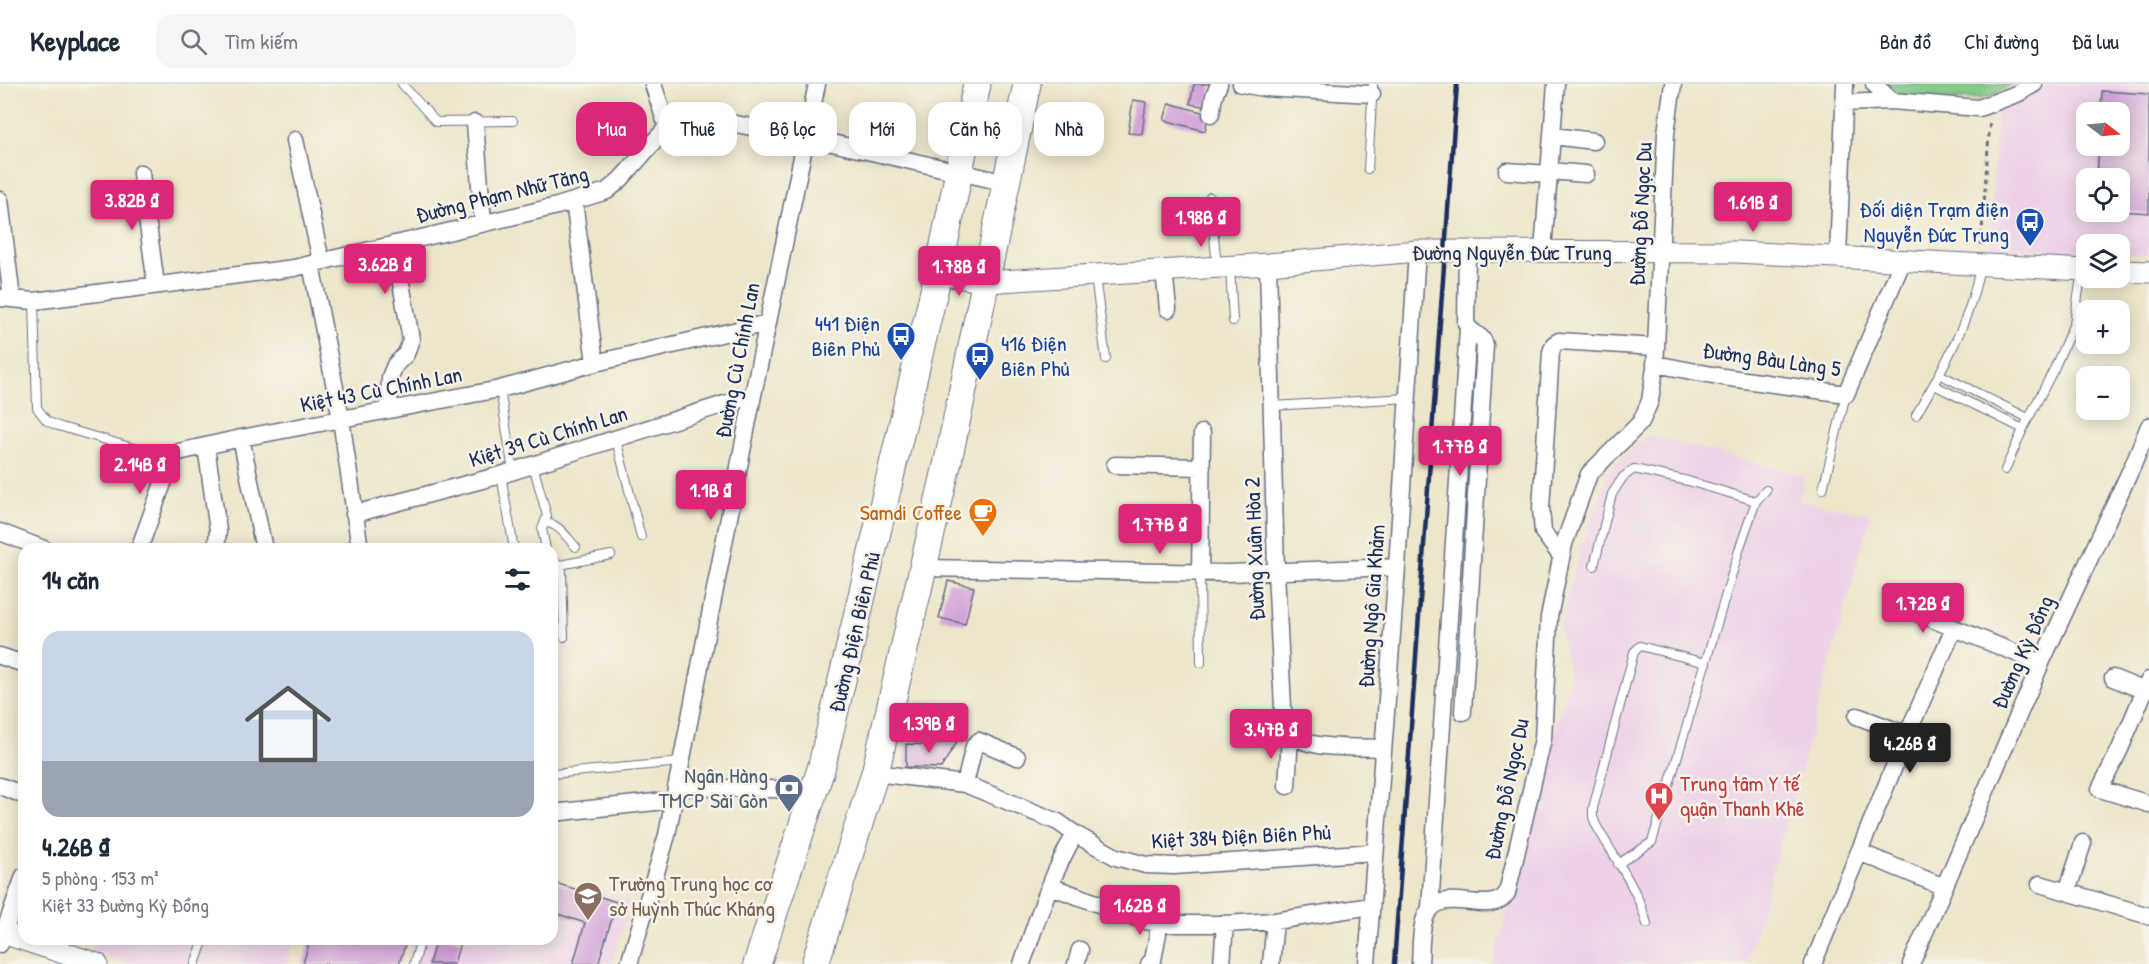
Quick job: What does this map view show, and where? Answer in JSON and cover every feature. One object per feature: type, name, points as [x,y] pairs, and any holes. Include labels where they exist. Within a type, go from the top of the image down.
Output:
[{"type":"main road","name":"Đường Điện Biên Phủ","points":[[757,964],[816,790],[938,274],[977,84]]},
{"type":"main road","points":[[815,964],[875,773],[987,282],[1027,84]]},
{"type":"street","points":[[653,84],[659,102]]},
{"type":"street","points":[[1211,114],[1219,84]]},
{"type":"street","points":[[1241,84],[1264,88],[1373,89]]},
{"type":"street","points":[[1543,250],[1556,84]]},
{"type":"street","name":"Đường Đỗ Ngọc Du","points":[[1430,908],[1444,901],[1490,903],[1500,900],[1507,892],[1543,739],[1549,617],[1564,544],[1589,474],[1641,422],[1650,401],[1655,356],[1666,133],[1673,84]]},
{"type":"street","points":[[1838,256],[1845,84]]},
{"type":"street","points":[[1874,84],[1892,101]]},
{"type":"street","points":[[1844,103],[1892,101],[1979,108],[2019,93],[2034,84]]},
{"type":"street","name":"Đường Cù Chính Lan","points":[[811,102],[814,86]]},
{"type":"street","points":[[475,123],[483,223]]},
{"type":"street","name":"Đường Phạm Nhữ Tăng","points":[[6,299],[34,301],[294,268],[574,201],[606,191],[621,179],[659,136]]},
{"type":"street","points":[[1551,136],[1594,141]]},
{"type":"street","points":[[295,140],[359,543]]},
{"type":"street","name":"Đường Phạm Nhữ Tăng","points":[[837,144],[1007,183]]},
{"type":"street","name":"Đường Cù Chính Lan","points":[[629,964],[667,834],[802,156]]},
{"type":"street","points":[[1508,171],[1586,174]]},
{"type":"street","points":[[141,173],[156,285]]},
{"type":"street","points":[[0,200],[6,299]]},
{"type":"street","points":[[574,201],[595,363]]},
{"type":"street","points":[[390,410],[390,377],[395,365],[406,354],[411,339],[394,244]]},
{"type":"street","name":"Đường Nguyễn Đức Trung","points":[[938,274],[987,282],[1268,264],[1417,251],[1543,250],[1838,256],[2076,270]]},
{"type":"street","name":"Đường Ngô Gia Khảm","points":[[1367,964],[1397,567],[1417,251]]},
{"type":"street","points":[[1420,964],[1425,920],[1430,908],[1468,327],[1466,317],[1467,251]]},
{"type":"street","name":"Đường Bàu Làng 5","points":[[1655,356],[1723,376],[1846,394],[1903,260]]},
{"type":"street","name":"Đường Xuân Hòa 2","points":[[1268,264],[1276,572],[1284,727],[1290,735],[1287,786]]},
{"type":"street","points":[[1164,270],[1168,309]]},
{"type":"street","points":[[2130,271],[2149,272]]},
{"type":"street","name":"Kiệt 43 Cù Chính Lan","points":[[174,453],[241,438],[500,389],[595,363],[768,323]]},
{"type":"street","points":[[1463,712],[1485,345],[1482,337],[1468,327]]},
{"type":"street","points":[[1561,556],[1543,532],[1540,508],[1551,352],[1554,344],[1559,341],[1655,356]]},
{"type":"street","name":"Kiệt 39 Cù Chính Lan","points":[[354,514],[507,473],[753,395]]},
{"type":"street","name":"Đường Kỳ Đồng","points":[[1911,964],[2041,663],[2143,457],[2149,426]]},
{"type":"street","points":[[1200,573],[1202,433]]},
{"type":"street","points":[[241,438],[263,543]]},
{"type":"street","points":[[206,446],[218,531],[217,543]]},
{"type":"street","points":[[141,543],[174,453]]},
{"type":"street","points":[[1115,465],[1202,467]]},
{"type":"street","points":[[0,532],[28,543]]},
{"type":"street","points":[[923,568],[1200,573],[1397,567]]},
{"type":"street","points":[[1905,608],[2041,663]]},
{"type":"street","points":[[1813,964],[1907,735],[1954,628]]},
{"type":"street","points":[[0,656],[18,662]]},
{"type":"street","points":[[2113,678],[2147,686],[2100,789],[2149,804]]},
{"type":"street","points":[[1857,716],[1907,735]]},
{"type":"street","points":[[1290,735],[1312,745],[1383,748]]},
{"type":"street","points":[[965,784],[974,746],[979,741],[1017,757]]},
{"type":"street","name":"Kiệt 384 Điện Biên Phủ","points":[[875,773],[965,784],[1058,822],[1116,857],[1146,865],[1174,866],[1375,852]]},
{"type":"street","points":[[0,786],[18,793]]},
{"type":"street","points":[[558,812],[675,794],[816,790]]},
{"type":"street","points":[[1022,964],[1063,854],[1075,834]]},
{"type":"street","points":[[2067,892],[2083,843]]},
{"type":"street","points":[[1859,852],[1944,887]]},
{"type":"street","points":[[2040,884],[2149,916]]},
{"type":"street","points":[[1050,886],[1145,921],[1160,922],[1225,924],[1275,921],[1371,906]]},
{"type":"street","points":[[18,892],[1,936],[18,941]]},
{"type":"street","points":[[1271,964],[1275,921]]},
{"type":"street","points":[[1149,964],[1153,960],[1160,922]]},
{"type":"street","points":[[1222,964],[1225,924]]},
{"type":"street","points":[[32,945],[97,964]]},
{"type":"lane","points":[[402,84],[436,122],[513,121]]},
{"type":"lane","points":[[1368,170],[1373,89]]},
{"type":"lane","points":[[1210,197],[1233,321]]},
{"type":"lane","points":[[1916,415],[1934,386],[1970,308],[1980,265]]},
{"type":"lane","points":[[1095,275],[1106,359]]},
{"type":"lane","points":[[2005,470],[2074,323],[2081,288]]},
{"type":"lane","points":[[34,301],[37,408],[47,421],[147,452],[174,453]]},
{"type":"lane","points":[[1939,374],[2028,418]]},
{"type":"lane","points":[[1934,386],[2023,429]]},
{"type":"lane","points":[[500,389],[513,543]]},
{"type":"lane","points":[[1822,489],[1846,394]]},
{"type":"lane","points":[[1272,406],[1408,398]]},
{"type":"lane","points":[[616,439],[641,537]]},
{"type":"lane","points":[[532,465],[547,516],[542,529],[545,543]]},
{"type":"lane","points":[[1594,566],[1612,494],[1623,477],[1634,469],[1688,481],[1756,501]]},
{"type":"lane","points":[[1618,864],[1652,842],[1740,547],[1756,501],[1766,490]]},
{"type":"lane","points":[[545,523],[552,523],[556,526],[576,547]]},
{"type":"lane","points":[[564,637],[560,565],[611,555]]},
{"type":"lane","points":[[1200,573],[1201,663]]},
{"type":"lane","points":[[1647,924],[1644,912],[1593,818],[1593,808],[1634,652],[1640,646],[1706,663]]},
{"type":"lane","points":[[558,773],[681,762]]},
{"type":"lane","points":[[195,964],[202,945]]},
{"type":"lane","points":[[414,964],[419,945]]},
{"type":"path","points":[[1980,265],[1991,103]]},
{"type":"shaded area","points":[[2052,84],[2149,84],[2149,255],[2130,254],[2130,234],[2076,234],[2076,251],[1990,247],[1997,110]]},
{"type":"shaded area","name":"Trung tâm Y tế quận Thanh Khê","points":[[1649,435],[1805,476],[1799,501],[1871,514],[1747,964],[1493,964],[1570,677],[1559,627],[1582,545],[1610,469]]},
{"type":"shaded area","name":"Trường Trung học cơ sở Huỳnh Thúc Kháng","points":[[558,882],[630,902],[612,964],[406,964],[411,945],[558,945]]},
{"type":"shaded area","points":[[93,945],[292,945],[287,964],[135,964],[91,952]]},
{"type":"green space","points":[[1880,84],[2012,84],[1987,98],[1908,101]]},
{"type":"building","points":[[1194,84],[1212,84],[1207,107],[1190,104]]},
{"type":"building","points":[[2102,91],[2149,94],[2149,213],[2130,212],[2130,168],[2098,168],[2098,156],[2130,156],[2130,102],[2101,102]]},
{"type":"building","points":[[1133,100],[1146,102],[1142,134],[1128,133]]},
{"type":"building","points":[[1169,103],[1209,114],[1205,131],[1164,120]]},
{"type":"building","points":[[948,581],[974,587],[965,624],[939,618]]},
{"type":"building","points":[[934,739],[958,740],[941,768],[906,767],[906,744],[934,745]]},
{"type":"building","points":[[558,884],[617,902],[598,964],[573,964],[585,923],[558,914]]},
{"type":"building","points":[[308,945],[405,945],[399,964],[303,964]]},
{"type":"building","points":[[434,945],[459,945],[454,964],[429,964]]},
{"type":"railway","points":[[1394,964],[1457,84]]},
{"type":"place","name":"Đối diện Trạm điện Nguyễn Đức Trung","points":[[2030,248]]},
{"type":"place","name":"441 Điện Biên Phủ","points":[[901,362]]},
{"type":"place","name":"416 Điện Biên Phủ","points":[[980,382]]},
{"type":"place","name":"Samdi Coffee","points":[[983,538]]},
{"type":"place","name":"Ngân Hàng TMCP Sài Gòn","points":[[789,814]]},
{"type":"place","name":"Trung tâm Y tế quận Thanh Khê","points":[[1659,822]]},
{"type":"place","name":"Trường Trung học cơ sở Huỳnh Thúc Kháng","points":[[588,922]]}]
